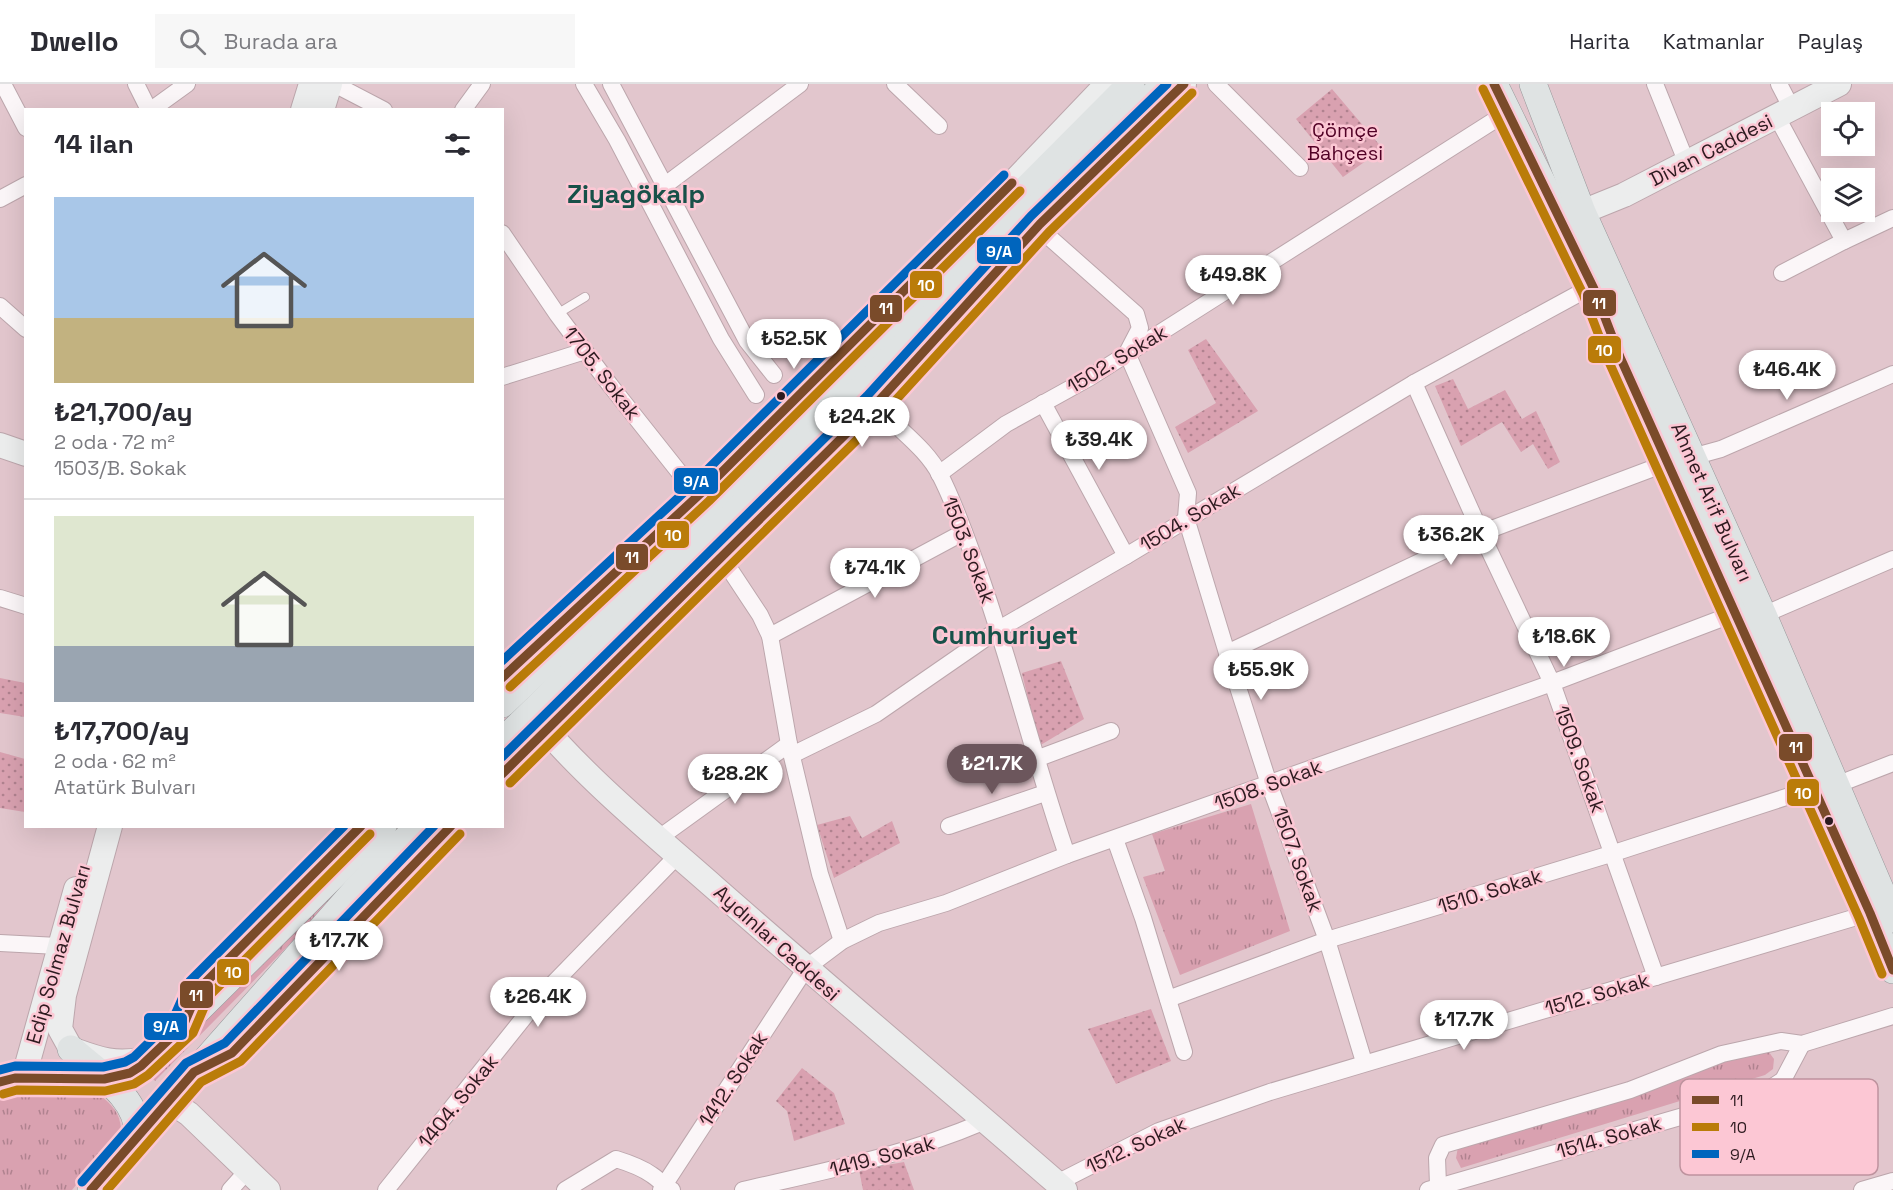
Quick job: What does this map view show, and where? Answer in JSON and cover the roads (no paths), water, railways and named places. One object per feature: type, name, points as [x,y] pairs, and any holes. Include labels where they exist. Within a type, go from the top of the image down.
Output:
[{"type":"main road","points":[[504,736],[516,699],[707,499],[1131,84]]},
{"type":"main road","points":[[516,699],[860,391],[1030,215],[1165,84]]},
{"type":"main road","name":"Ahmet Arif Bulvarı","points":[[1494,84],[1594,289],[1620,357],[1680,460],[1763,615],[1825,786]]},
{"type":"main road","name":"Ahmet Arif Bulvarı","points":[[1539,86],[1582,212],[1680,460],[1736,613],[1825,786],[1882,916],[1893,970]]},
{"type":"main road","points":[[7,1080],[105,1080],[130,1073],[183,1026],[380,828]]},
{"type":"main road","points":[[91,1190],[138,1135],[180,1107],[194,1071],[357,889],[417,828]]},
{"type":"main road","points":[[70,1049],[132,1107],[138,1121],[138,1135]]},
{"type":"street","points":[[3,84],[24,124]]},
{"type":"street","points":[[136,84],[149,108]]},
{"type":"street","points":[[153,108],[187,84]]},
{"type":"street","points":[[304,108],[311,84]]},
{"type":"street","points":[[323,108],[332,84],[380,108]]},
{"type":"street","points":[[464,108],[482,84]]},
{"type":"street","points":[[584,84],[721,339],[756,395]]},
{"type":"street","points":[[611,84],[747,341],[774,375]]},
{"type":"street","points":[[664,186],[800,84]]},
{"type":"street","points":[[895,84],[939,126]]},
{"type":"street","points":[[707,499],[1107,84]]},
{"type":"street","points":[[504,763],[516,699],[721,556],[876,404],[1040,224],[1184,84]]},
{"type":"street","points":[[1216,84],[1300,168]]},
{"type":"street","points":[[1655,84],[1686,161]]},
{"type":"street","points":[[1779,84],[1784,113],[1844,241]]},
{"type":"street","name":"Divan Caddesi","points":[[1582,212],[1624,195],[1839,84]]},
{"type":"street","name":"1502. Sokak","points":[[939,474],[1006,424],[1127,353],[1509,111]]},
{"type":"street","points":[[0,199],[24,186]]},
{"type":"street","points":[[1782,273],[1893,218]]},
{"type":"street","name":"1705. Sokak","points":[[504,236],[585,351],[679,472],[707,499]]},
{"type":"street","points":[[1049,237],[1136,314],[1140,328],[1127,353]]},
{"type":"street","name":"1504. Sokak","points":[[659,838],[790,750],[876,714],[999,629],[1126,556],[1414,382],[1578,294],[1594,289]]},
{"type":"street","points":[[0,306],[24,327]]},
{"type":"street","points":[[504,377],[585,351]]},
{"type":"street","name":"1507. Sokak","points":[[1127,353],[1188,494],[1186,518],[1227,653],[1269,784],[1327,940],[1364,1062]]},
{"type":"street","points":[[1227,653],[1481,533],[1680,460],[1721,449],[1893,374]]},
{"type":"street","name":"1509. Sokak","points":[[1414,382],[1481,533],[1552,683],[1656,977]]},
{"type":"street","points":[[1042,403],[1126,556]]},
{"type":"street","name":"1503. Sokak","points":[[876,404],[920,448],[939,474],[964,532],[999,629],[1045,793],[1067,855]]},
{"type":"street","points":[[0,445],[24,453]]},
{"type":"street","points":[[770,636],[964,532]]},
{"type":"street","points":[[721,556],[760,615],[770,636],[790,750],[820,874],[842,941]]},
{"type":"street","points":[[1763,615],[1893,559]]},
{"type":"street","points":[[0,598],[24,605]]},
{"type":"street","name":"1508. Sokak","points":[[806,968],[842,941],[879,923],[945,903],[1067,855],[1552,683],[1736,613]]},
{"type":"street","name":"Aydınlar Caddesi","points":[[516,699],[585,769],[678,855],[983,1122],[1061,1186]]},
{"type":"street","points":[[1036,759],[1111,731]]},
{"type":"street","name":"1510. Sokak","points":[[1168,999],[1327,940],[1614,853],[1893,763]]},
{"type":"street","points":[[949,826],[1045,793]]},
{"type":"street","name":"Edip Solmaz Bulvarı","points":[[7,1080],[27,1065],[58,946],[94,828]]},
{"type":"street","name":"Edip Solmaz Bulvarı","points":[[70,1049],[60,1029],[64,995],[109,828]]},
{"type":"street","points":[[183,1026],[199,989],[359,828]]},
{"type":"street","points":[[194,1071],[232,1053],[449,828]]},
{"type":"street","points":[[1115,839],[1185,1052]]},
{"type":"street","name":"1404. Sokak","points":[[386,1190],[542,995],[678,855]]},
{"type":"street","name":"1512. Sokak","points":[[1061,1186],[1159,1131],[1364,1062],[1656,977],[1882,916]]},
{"type":"street","points":[[0,943],[58,946]]},
{"type":"street","name":"1412. Sokak","points":[[665,1189],[806,968]]},
{"type":"street","points":[[1434,1188],[1437,1158],[1443,1145],[1630,1090],[1722,1054],[1780,1041],[1802,1044],[1893,1016]]},
{"type":"street","name":"1514. Sokak","points":[[1784,1079],[1802,1044]]},
{"type":"street","points":[[70,1049],[114,1063],[149,1058]]},
{"type":"street","points":[[180,1107],[268,1190]]},
{"type":"street","name":"1514. Sokak","points":[[1434,1188],[1680,1117]]},
{"type":"street","name":"1419. Sokak","points":[[743,1190],[879,1160],[940,1140],[983,1122]]},
{"type":"street","points":[[565,1190],[616,1159],[636,1165],[656,1177],[665,1189]]},
{"type":"street","points":[[230,1190],[248,1170]]},
{"type":"street","points":[[1862,1190],[1893,1181]]},
{"type":"lane","points":[[557,314],[585,297]]},
{"type":"district","name":"Ziyagökalp","points":[[636,194]]},
{"type":"district","name":"Cumhuriyet","points":[[1005,635]]},
{"type":"park label","name":"Çömçe Bahçesi","points":[[1345,142]]}]
